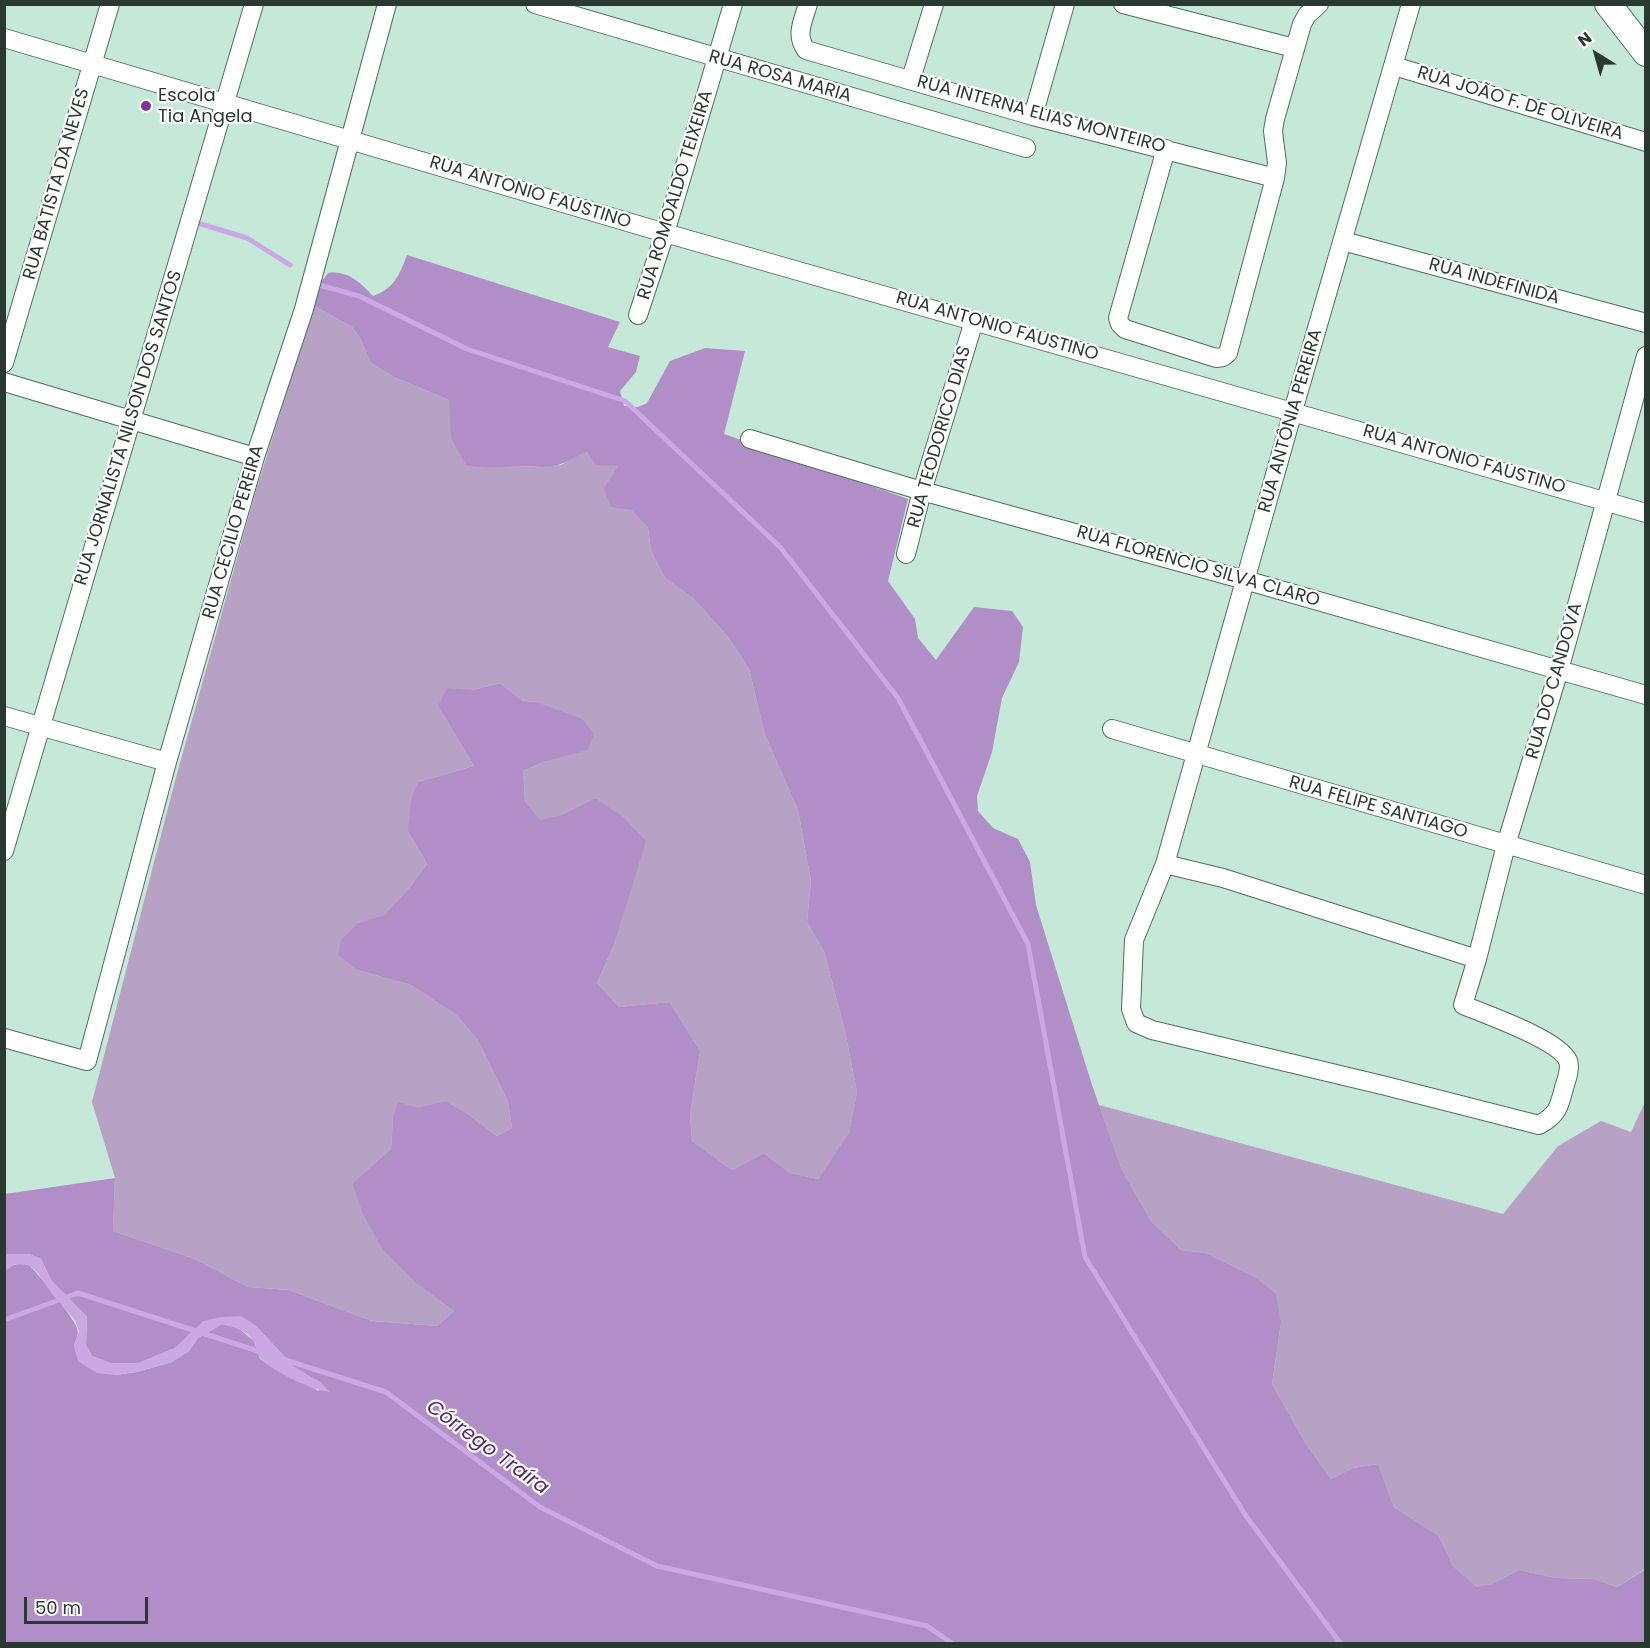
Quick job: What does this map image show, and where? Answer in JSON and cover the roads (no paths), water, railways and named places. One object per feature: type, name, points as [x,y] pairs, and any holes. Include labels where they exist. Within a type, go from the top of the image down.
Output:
[{"type":"main road","points":[[1608,4],[1646,53]]},
{"type":"street","name":"RUA BATISTA DA NEVES","points":[[4,363],[110,4]]},
{"type":"street","name":"RUA JORNALISTA NILSON DOS SANTOS","points":[[4,851],[254,4]]},
{"type":"street","name":"RUA CECILIO PEREIRA","points":[[4,1038],[87,1061],[167,762],[255,457],[304,309],[387,4]]},
{"type":"street","name":"RUA ROSA MARIA","points":[[535,4],[1026,148]]},
{"type":"street","name":"RUA ROMOALDO TEIXEIRA","points":[[638,315],[665,233],[733,4]]},
{"type":"street","name":"RUA INTERNA ELIAS MONTEIRO","points":[[808,4],[799,34],[800,42],[806,50],[1033,116],[1275,178]]},
{"type":"street","points":[[911,79],[934,4]]},
{"type":"street","points":[[1033,116],[1065,4]]},
{"type":"street","points":[[1123,4],[1294,48]]},
{"type":"street","points":[[1166,149],[1118,318],[1125,329],[1216,358],[1223,357],[1228,353],[1275,178],[1277,163],[1273,139],[1274,125],[1294,48],[1306,15],[1320,4]]},
{"type":"street","name":"RUA ANTÔNIA PEREIRA","points":[[1411,4],[1165,864],[1134,940],[1131,1009],[1136,1023],[1152,1030],[1539,1125],[1552,1118],[1560,1105],[1569,1064],[1564,1054],[1548,1041],[1462,1005]]},
{"type":"street","name":"RUA ANTONIO FAUSTINO","points":[[4,38],[665,233],[1646,513]]},
{"type":"street","name":"RUA JOÃO F. DE OLIVEIRA","points":[[1394,66],[1646,142]]},
{"type":"street","name":"RUA INDEFINIDA","points":[[1343,241],[1646,324]]},
{"type":"street","name":"RUA TEODORICO DIAS","points":[[906,554],[922,491],[974,321]]},
{"type":"street","name":"RUA DO CANDOVA","points":[[1462,1005],[1478,959],[1506,845],[1559,670],[1646,356]]},
{"type":"street","points":[[4,382],[255,457]]},
{"type":"street","name":"RUA FLORENCIO SILVA CLARO","points":[[750,439],[922,491],[1245,580],[1646,695]]},
{"type":"street","points":[[4,716],[167,762]]},
{"type":"street","name":"RUA FELIPE SANTIAGO","points":[[1112,729],[1646,885]]},
{"type":"street","points":[[1165,864],[1223,878],[1478,959]]},
{"type":"waterway","points":[[201,224],[247,238],[290,265]]},
{"type":"waterway","points":[[319,285],[359,296],[467,349],[625,401],[780,547],[898,698],[1028,944],[1085,1257],[1246,1516],[1341,1644]]},
{"type":"waterway","name":"Córrego Traíra","points":[[4,1320],[78,1293],[264,1353]]},
{"type":"waterway","name":"Córrego Traíra","points":[[282,1359],[386,1392],[540,1507],[657,1566],[927,1626],[953,1644]]},
{"type":"place","name":"Escola Tia Angela","points":[[146,106]]}]
